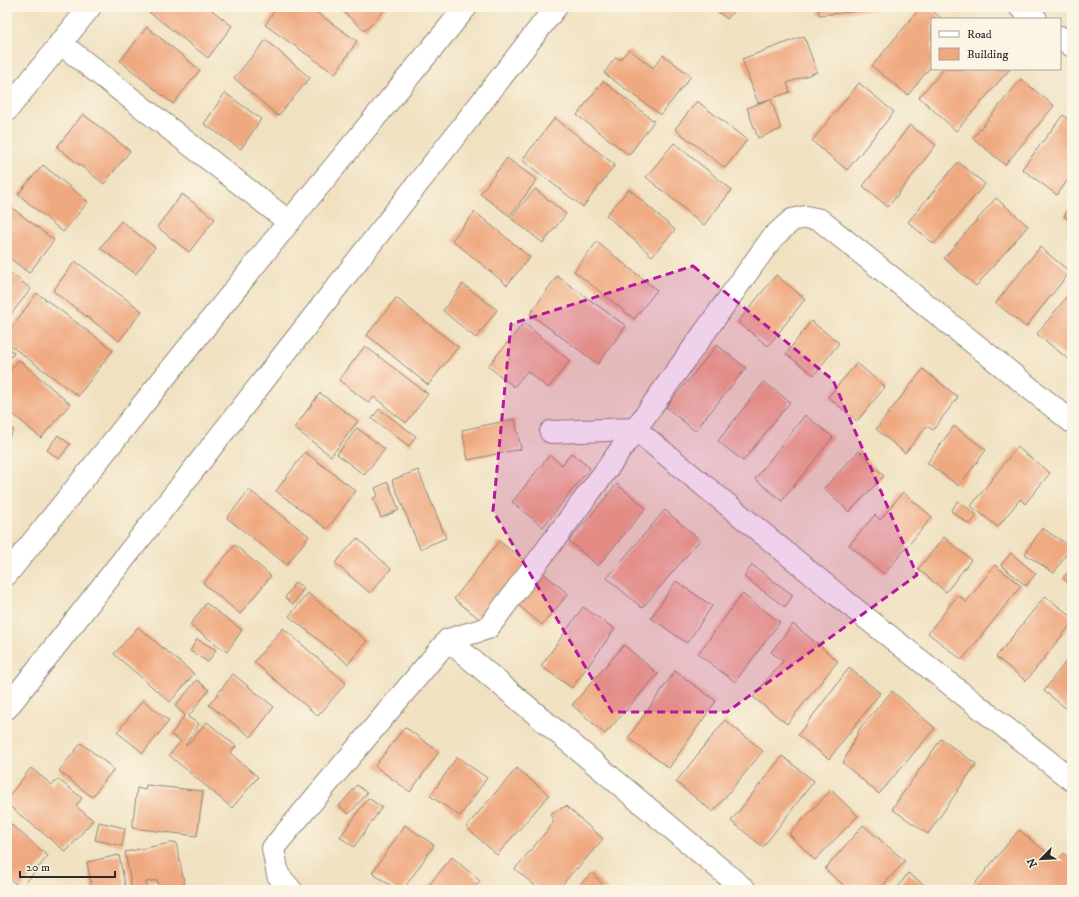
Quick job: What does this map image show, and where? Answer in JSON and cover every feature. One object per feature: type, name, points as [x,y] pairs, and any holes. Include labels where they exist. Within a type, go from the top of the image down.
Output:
[{"type":"street","points":[[7,110],[90,7]]},
{"type":"street","points":[[7,574],[289,222],[466,7]]},
{"type":"street","points":[[7,708],[556,7]]},
{"type":"street","points":[[1020,7],[1035,18]]},
{"type":"street","points":[[1061,38],[1072,46]]},
{"type":"street","points":[[60,43],[289,222]]},
{"type":"street","points":[[291,890],[278,874],[273,848],[448,640],[488,628],[604,473],[772,238],[792,220],[806,217],[820,220],[1072,422]]},
{"type":"street","points":[[551,432],[635,429],[856,610],[1072,780]]},
{"type":"street","points":[[448,640],[745,890]]},
{"type":"highlighted area","points":[[693,266],[833,380],[917,575],[727,712],[612,712],[493,511],[511,324]]},
{"type":"building","points":[[144,7],[208,7],[232,26],[208,58]]},
{"type":"building","points":[[277,7],[309,7],[357,41],[335,74],[265,25]]},
{"type":"building","points":[[338,7],[387,7],[365,31]]},
{"type":"building","points":[[712,7],[737,7],[727,19]]},
{"type":"building","points":[[818,7],[874,7],[875,10],[819,15]]},
{"type":"building","points":[[921,7],[928,7],[941,18],[931,18],[931,66],[908,95],[872,66]]},
{"type":"building","points":[[147,27],[200,70],[173,104],[120,61]]},
{"type":"building","points":[[804,36],[817,72],[787,83],[790,92],[758,103],[742,59]]},
{"type":"building","points":[[266,40],[310,78],[278,116],[234,78]]},
{"type":"building","points":[[629,49],[653,68],[663,55],[691,76],[661,115],[604,73],[616,57],[620,60]]},
{"type":"building","points":[[943,70],[1009,70],[956,131],[919,97]]},
{"type":"building","points":[[1021,79],[1054,106],[1005,165],[973,138]]},
{"type":"building","points":[[603,81],[654,121],[629,155],[577,115]]},
{"type":"building","points":[[859,83],[894,112],[847,170],[812,141]]},
{"type":"building","points":[[225,93],[261,119],[241,149],[204,124]]},
{"type":"building","points":[[771,99],[781,129],[758,138],[747,108]]},
{"type":"building","points":[[697,101],[747,140],[725,168],[675,129]]},
{"type":"building","points":[[83,114],[130,151],[104,184],[57,147]]},
{"type":"building","points":[[1063,115],[1072,122],[1072,174],[1057,195],[1022,169]]},
{"type":"building","points":[[555,118],[615,165],[583,207],[522,160]]},
{"type":"building","points":[[910,125],[936,145],[888,207],[863,186]]},
{"type":"building","points":[[674,143],[732,190],[704,225],[646,177]]},
{"type":"building","points":[[507,158],[537,180],[510,216],[480,194]]},
{"type":"building","points":[[958,162],[985,184],[934,244],[908,222]]},
{"type":"building","points":[[43,165],[88,202],[63,232],[18,194]]},
{"type":"building","points":[[535,189],[566,214],[543,243],[511,218]]},
{"type":"building","points":[[629,189],[675,230],[652,256],[606,215]]},
{"type":"building","points":[[182,194],[215,219],[189,252],[157,227]]},
{"type":"building","points":[[996,198],[1028,226],[976,286],[944,258]]},
{"type":"building","points":[[7,204],[54,240],[29,273],[7,256]]},
{"type":"building","points":[[1072,205],[1072,222],[1064,216]]},
{"type":"building","points":[[475,212],[530,257],[507,285],[452,240]]},
{"type":"building","points":[[121,221],[155,247],[136,274],[100,248]]},
{"type":"building","points":[[597,242],[657,290],[634,319],[574,271]]},
{"type":"building","points":[[1040,247],[1070,272],[1026,327],[996,303]]},
{"type":"building","points":[[75,261],[142,311],[119,341],[53,291]]},
{"type":"building","points":[[7,270],[31,289],[7,319]]},
{"type":"building","points":[[776,275],[805,299],[768,346],[738,322]]},
{"type":"building","points":[[557,276],[626,326],[598,364],[530,314]]},
{"type":"building","points":[[463,284],[497,310],[476,338],[443,311]]},
{"type":"building","points":[[1072,290],[1072,362],[1037,334]]},
{"type":"building","points":[[37,293],[113,350],[78,396],[7,343],[7,334]]},
{"type":"building","points":[[396,298],[458,347],[428,385],[367,335]]},
{"type":"building","points":[[811,321],[839,343],[814,375],[786,354]]},
{"type":"building","points":[[524,323],[570,361],[548,388],[527,371],[514,387],[488,366]]},
{"type":"building","points":[[717,345],[746,368],[695,431],[666,407]]},
{"type":"building","points":[[365,346],[428,394],[406,423],[374,397],[369,403],[339,380]]},
{"type":"building","points":[[7,347],[14,353],[7,362]]},
{"type":"building","points":[[19,360],[70,404],[41,438],[7,409],[7,374]]},
{"type":"building","points":[[857,363],[885,387],[857,421],[828,397]]},
{"type":"building","points":[[923,369],[958,397],[933,430],[927,426],[905,453],[876,429]]},
{"type":"building","points":[[764,382],[790,402],[743,461],[718,441]]},
{"type":"building","points":[[320,393],[358,421],[331,456],[294,428]]},
{"type":"building","points":[[379,409],[416,436],[409,446],[372,419]]},
{"type":"building","points":[[805,415],[833,437],[782,501],[755,479]]},
{"type":"building","points":[[515,419],[521,449],[468,460],[462,430]]},
{"type":"building","points":[[7,425],[14,430],[7,440]]},
{"type":"building","points":[[954,426],[986,450],[959,486],[927,463]]},
{"type":"building","points":[[357,428],[385,449],[364,475],[337,454]]},
{"type":"building","points":[[58,435],[70,444],[59,459],[47,450]]},
{"type":"building","points":[[1017,447],[1050,473],[1025,504],[1020,499],[998,527],[971,506]]},
{"type":"building","points":[[859,451],[884,476],[849,512],[824,488]]},
{"type":"building","points":[[305,452],[356,491],[327,529],[276,491]]},
{"type":"building","points":[[571,453],[590,468],[543,527],[512,502],[550,455],[562,465]]},
{"type":"building","points":[[418,470],[446,538],[420,549],[392,480]]},
{"type":"building","points":[[388,482],[399,510],[381,518],[373,498],[378,496],[375,488]]},
{"type":"building","points":[[617,484],[646,508],[598,566],[569,541]]},
{"type":"building","points":[[249,490],[309,536],[287,565],[227,518]]},
{"type":"building","points":[[903,492],[932,517],[884,574],[849,545],[875,515],[880,520]]},
{"type":"building","points":[[958,501],[977,515],[970,525],[951,511]]},
{"type":"building","points":[[665,510],[700,540],[642,608],[607,578]]},
{"type":"building","points":[[1042,528],[1071,547],[1054,573],[1025,554]]},
{"type":"building","points":[[944,537],[971,560],[946,592],[918,569]]},
{"type":"building","points":[[357,538],[391,569],[370,593],[335,563]]},
{"type":"building","points":[[499,541],[526,562],[481,620],[454,599]]},
{"type":"building","points":[[235,545],[271,576],[240,614],[203,583]]},
{"type":"building","points":[[1011,553],[1036,574],[1026,586],[1001,565]]},
{"type":"building","points":[[752,565],[793,595],[785,607],[744,577]]},
{"type":"building","points":[[995,565],[1021,586],[962,660],[928,633],[958,595],[966,602]]},
{"type":"building","points":[[1072,567],[1072,586],[1063,578]]},
{"type":"building","points":[[541,571],[568,594],[542,625],[515,602]]},
{"type":"building","points":[[676,581],[712,606],[687,643],[651,618]]},
{"type":"building","points":[[295,582],[304,588],[293,604],[285,598]]},
{"type":"building","points":[[308,593],[367,641],[348,664],[289,616]]},
{"type":"building","points":[[742,594],[780,622],[735,682],[698,654]]},
{"type":"building","points":[[1045,596],[1072,617],[1072,623],[1026,681],[996,657]]},
{"type":"building","points":[[206,603],[242,630],[227,652],[190,625]]},
{"type":"building","points":[[583,607],[615,629],[572,688],[541,666]]},
{"type":"building","points":[[793,624],[838,661],[787,724],[753,697],[783,661],[771,652]]},
{"type":"building","points":[[138,627],[194,674],[170,702],[114,654]]},
{"type":"building","points":[[283,628],[346,683],[318,716],[254,662]]},
{"type":"building","points":[[197,639],[216,650],[208,662],[190,651]]},
{"type":"building","points":[[624,645],[658,674],[605,734],[572,705]]},
{"type":"building","points":[[1072,653],[1072,713],[1044,691]]},
{"type":"building","points":[[849,668],[880,693],[829,759],[798,735]]},
{"type":"building","points":[[675,671],[716,701],[669,768],[628,738]]},
{"type":"building","points":[[233,674],[274,707],[251,737],[209,705]]},
{"type":"building","points":[[197,680],[209,690],[188,717],[199,724],[186,746],[207,722],[236,746],[230,753],[258,777],[232,808],[169,755],[181,741],[171,735],[185,715],[175,706]]},
{"type":"building","points":[[892,691],[935,728],[879,794],[843,763],[860,728]]},
{"type":"building","points":[[143,700],[169,721],[143,753],[117,732]]},
{"type":"building","points":[[725,720],[763,751],[713,812],[676,782]]},
{"type":"building","points":[[405,727],[439,752],[410,792],[375,766]]},
{"type":"building","points":[[941,739],[976,764],[928,834],[892,809]]},
{"type":"building","points":[[81,743],[114,769],[92,797],[59,771]]},
{"type":"building","points":[[782,756],[814,781],[763,847],[731,821]]},
{"type":"building","points":[[457,757],[487,778],[460,816],[430,796]]},
{"type":"building","points":[[31,768],[52,785],[58,779],[82,798],[76,806],[93,820],[66,852],[7,804],[7,798]]},
{"type":"building","points":[[517,768],[549,795],[497,855],[466,827]]},
{"type":"building","points":[[146,785],[203,791],[197,836],[132,828],[137,788],[145,790]]},
{"type":"building","points":[[357,785],[367,793],[349,814],[339,806]]},
{"type":"building","points":[[831,790],[858,816],[815,860],[789,834]]},
{"type":"building","points":[[368,798],[382,807],[354,847],[340,837]]},
{"type":"building","points":[[566,806],[603,839],[558,890],[540,890],[515,869],[554,822],[550,814]]},
{"type":"building","points":[[7,821],[48,856],[21,888],[7,876]]},
{"type":"building","points":[[99,822],[125,828],[122,846],[95,840]]},
{"type":"building","points":[[405,825],[434,845],[403,890],[397,890],[372,873]]},
{"type":"building","points":[[863,825],[905,861],[879,890],[849,890],[825,869]]},
{"type":"building","points":[[1019,830],[1057,861],[1064,853],[1072,861],[1072,890],[978,890],[973,886]]},
{"type":"building","points":[[176,842],[185,887],[159,890],[157,880],[146,882],[147,890],[132,890],[125,852]]},
{"type":"building","points":[[119,855],[126,890],[92,890],[87,862]]},
{"type":"building","points":[[452,857],[480,881],[473,890],[425,890]]},
{"type":"building","points":[[592,873],[608,890],[581,890],[578,886]]},
{"type":"building","points":[[908,873],[931,890],[896,890]]}]
